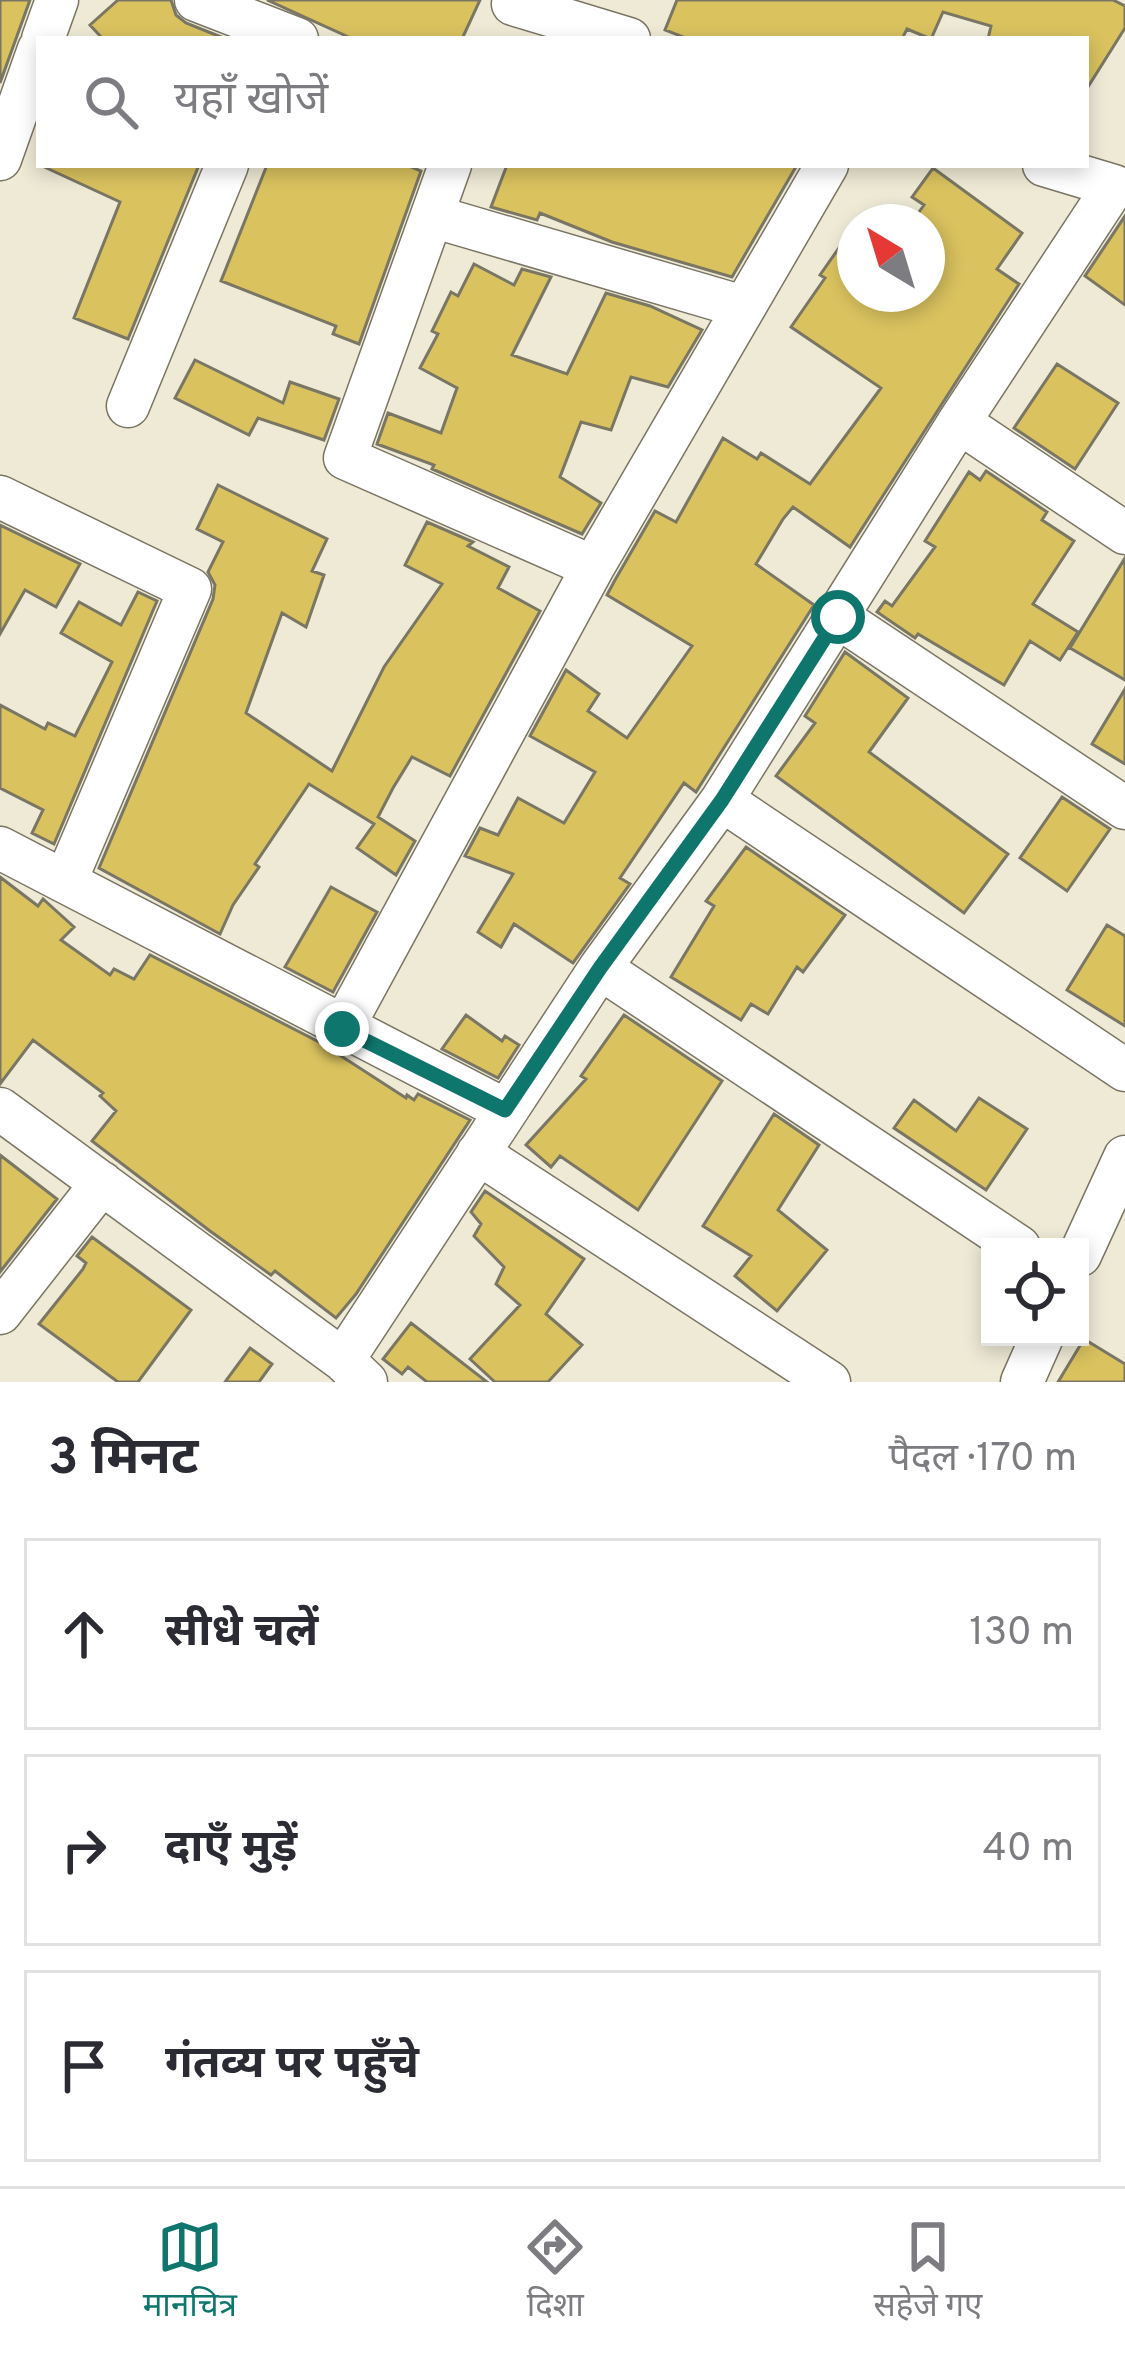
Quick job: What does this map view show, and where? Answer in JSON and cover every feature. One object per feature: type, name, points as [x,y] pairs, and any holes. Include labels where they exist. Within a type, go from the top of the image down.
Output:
[{"type":"street","points":[[44,36],[57,0]]},
{"type":"street","points":[[196,0],[288,28]]},
{"type":"street","points":[[508,14],[614,36]]},
{"type":"street","points":[[0,158],[36,57]]},
{"type":"street","points":[[128,406],[226,168]]},
{"type":"street","points":[[449,168],[344,458],[593,567]]},
{"type":"street","points":[[342,1029],[593,567],[824,168]]},
{"type":"street","points":[[0,1109],[354,1371],[505,1110],[600,968],[722,800],[959,422],[1120,177],[1063,168]]},
{"type":"street","points":[[431,216],[742,307]]},
{"type":"street","points":[[959,422],[1123,526]]},
{"type":"street","points":[[0,497],[190,589],[67,880]]},
{"type":"street","points":[[838,617],[1125,808]]},
{"type":"street","points":[[722,800],[1125,1070]]},
{"type":"street","points":[[0,848],[505,1110]]},
{"type":"street","points":[[600,968],[1005,1238]]},
{"type":"street","points":[[478,1153],[829,1382]]},
{"type":"street","points":[[1088,1238],[1125,1157]]},
{"type":"street","points":[[0,1313],[102,1183]]},
{"type":"street","points":[[1022,1382],[1038,1346]]},
{"type":"building","points":[[0,0],[30,0],[0,83]]},
{"type":"building","points":[[118,0],[171,0],[176,15],[186,23],[218,36],[100,36],[90,25]]},
{"type":"building","points":[[267,0],[480,0],[463,36],[346,36]]},
{"type":"building","points":[[677,0],[1113,0],[1125,6],[1125,28],[1089,85],[1089,36],[989,36],[991,26],[943,12],[932,36],[907,29],[904,36],[680,36],[665,30]]},
{"type":"building","points":[[46,168],[198,168],[128,339],[74,318],[120,202]]},
{"type":"building","points":[[266,168],[421,171],[359,344],[333,334],[336,326],[221,281]]},
{"type":"building","points":[[506,168],[795,168],[732,277],[612,242],[540,213],[537,220],[491,207]]},
{"type":"building","points":[[933,168],[1022,233],[997,269],[1019,284],[850,547],[793,507],[783,519],[756,564],[814,605],[696,792],[684,783],[620,878],[630,884],[573,963],[514,924],[501,947],[478,932],[513,874],[465,856],[480,828],[498,835],[518,798],[564,823],[595,772],[530,736],[566,670],[599,694],[588,711],[627,738],[692,646],[607,595],[655,511],[676,522],[723,438],[757,459],[761,453],[810,484],[881,388],[791,327],[825,278],[820,275],[837,251],[837,312],[945,312],[945,204],[922,204],[912,197]]},
{"type":"building","points":[[1125,216],[1125,305],[1085,276]]},
{"type":"building","points":[[474,264],[514,285],[522,269],[551,277],[512,355],[567,374],[606,293],[650,306],[702,330],[668,387],[631,377],[611,430],[581,422],[560,477],[601,503],[582,534],[432,469],[434,465],[377,444],[388,413],[441,433],[457,388],[420,368],[438,334],[432,331],[451,292],[458,296]]},
{"type":"building","points":[[195,360],[283,403],[290,382],[339,399],[324,440],[258,418],[249,435],[175,398]]},
{"type":"building","points":[[1057,364],[1118,403],[1075,469],[1014,428]]},
{"type":"building","points":[[986,471],[1047,512],[1042,520],[1074,541],[1033,604],[1078,632],[1060,660],[1030,641],[1004,685],[918,634],[915,638],[877,612],[885,601],[892,606],[935,547],[925,541],[969,472],[980,480]]},
{"type":"building","points":[[218,485],[327,539],[312,571],[324,575],[306,627],[282,613],[246,713],[332,771],[384,667],[442,584],[405,565],[427,522],[473,542],[468,546],[509,567],[498,588],[540,611],[450,776],[412,757],[393,788],[378,817],[415,841],[396,875],[357,848],[374,824],[309,784],[255,864],[259,867],[220,934],[99,868],[213,599],[215,585],[208,572],[223,542],[197,529]]},
{"type":"building","points":[[0,525],[80,564],[56,607],[25,590],[0,634]]},
{"type":"building","points":[[1125,558],[1125,680],[1070,648]]},
{"type":"building","points":[[138,592],[157,601],[54,844],[32,833],[43,810],[0,788],[0,705],[45,729],[48,723],[75,736],[112,662],[61,633],[79,602],[121,625]]},
{"type":"building","points":[[845,652],[908,698],[869,752],[1008,854],[964,913],[776,776],[815,723],[805,716]]},
{"type":"building","points":[[1125,689],[1125,764],[1092,744]]},
{"type":"building","points":[[1062,797],[1110,829],[1067,891],[1020,858]]},
{"type":"building","points":[[746,847],[845,915],[803,972],[797,967],[768,1014],[751,1004],[741,1020],[671,977],[714,906],[706,901]]},
{"type":"building","points":[[0,877],[38,906],[43,899],[74,927],[61,940],[110,975],[114,969],[134,979],[150,955],[321,1043],[406,1098],[414,1100],[418,1094],[470,1120],[336,1318],[92,1141],[116,1111],[100,1096],[103,1093],[33,1040],[0,1084]]},
{"type":"building","points":[[331,887],[377,912],[333,992],[285,967]]},
{"type":"building","points":[[1107,925],[1125,936],[1125,1026],[1067,990]]},
{"type":"building","points":[[466,1015],[502,1041],[505,1036],[519,1045],[498,1078],[442,1049]]},
{"type":"building","points":[[624,1015],[722,1081],[638,1210],[560,1156],[551,1167],[526,1145],[586,1079],[581,1076]]},
{"type":"building","points":[[979,1098],[1027,1129],[986,1190],[894,1128],[914,1100],[956,1131]]},
{"type":"building","points":[[774,1114],[819,1145],[778,1210],[827,1250],[777,1311],[735,1276],[751,1256],[703,1226]]},
{"type":"building","points":[[0,1155],[57,1199],[0,1272]]},
{"type":"building","points":[[485,1191],[584,1259],[546,1314],[582,1345],[548,1382],[495,1382],[470,1359],[520,1305],[496,1284],[504,1267],[474,1236],[481,1224],[471,1212]]},
{"type":"building","points":[[92,1237],[191,1310],[138,1382],[118,1382],[39,1324],[83,1269],[86,1263],[77,1256]]},
{"type":"building","points":[[411,1323],[487,1382],[427,1382],[408,1367],[402,1374],[383,1359]]},
{"type":"building","points":[[1089,1342],[1125,1364],[1125,1382],[1058,1382],[1080,1346],[1089,1346]]},
{"type":"building","points":[[250,1348],[272,1364],[259,1382],[225,1382]]},
{"type":"route","points":[[342,1029],[505,1110],[600,968],[722,800],[838,617]]}]
